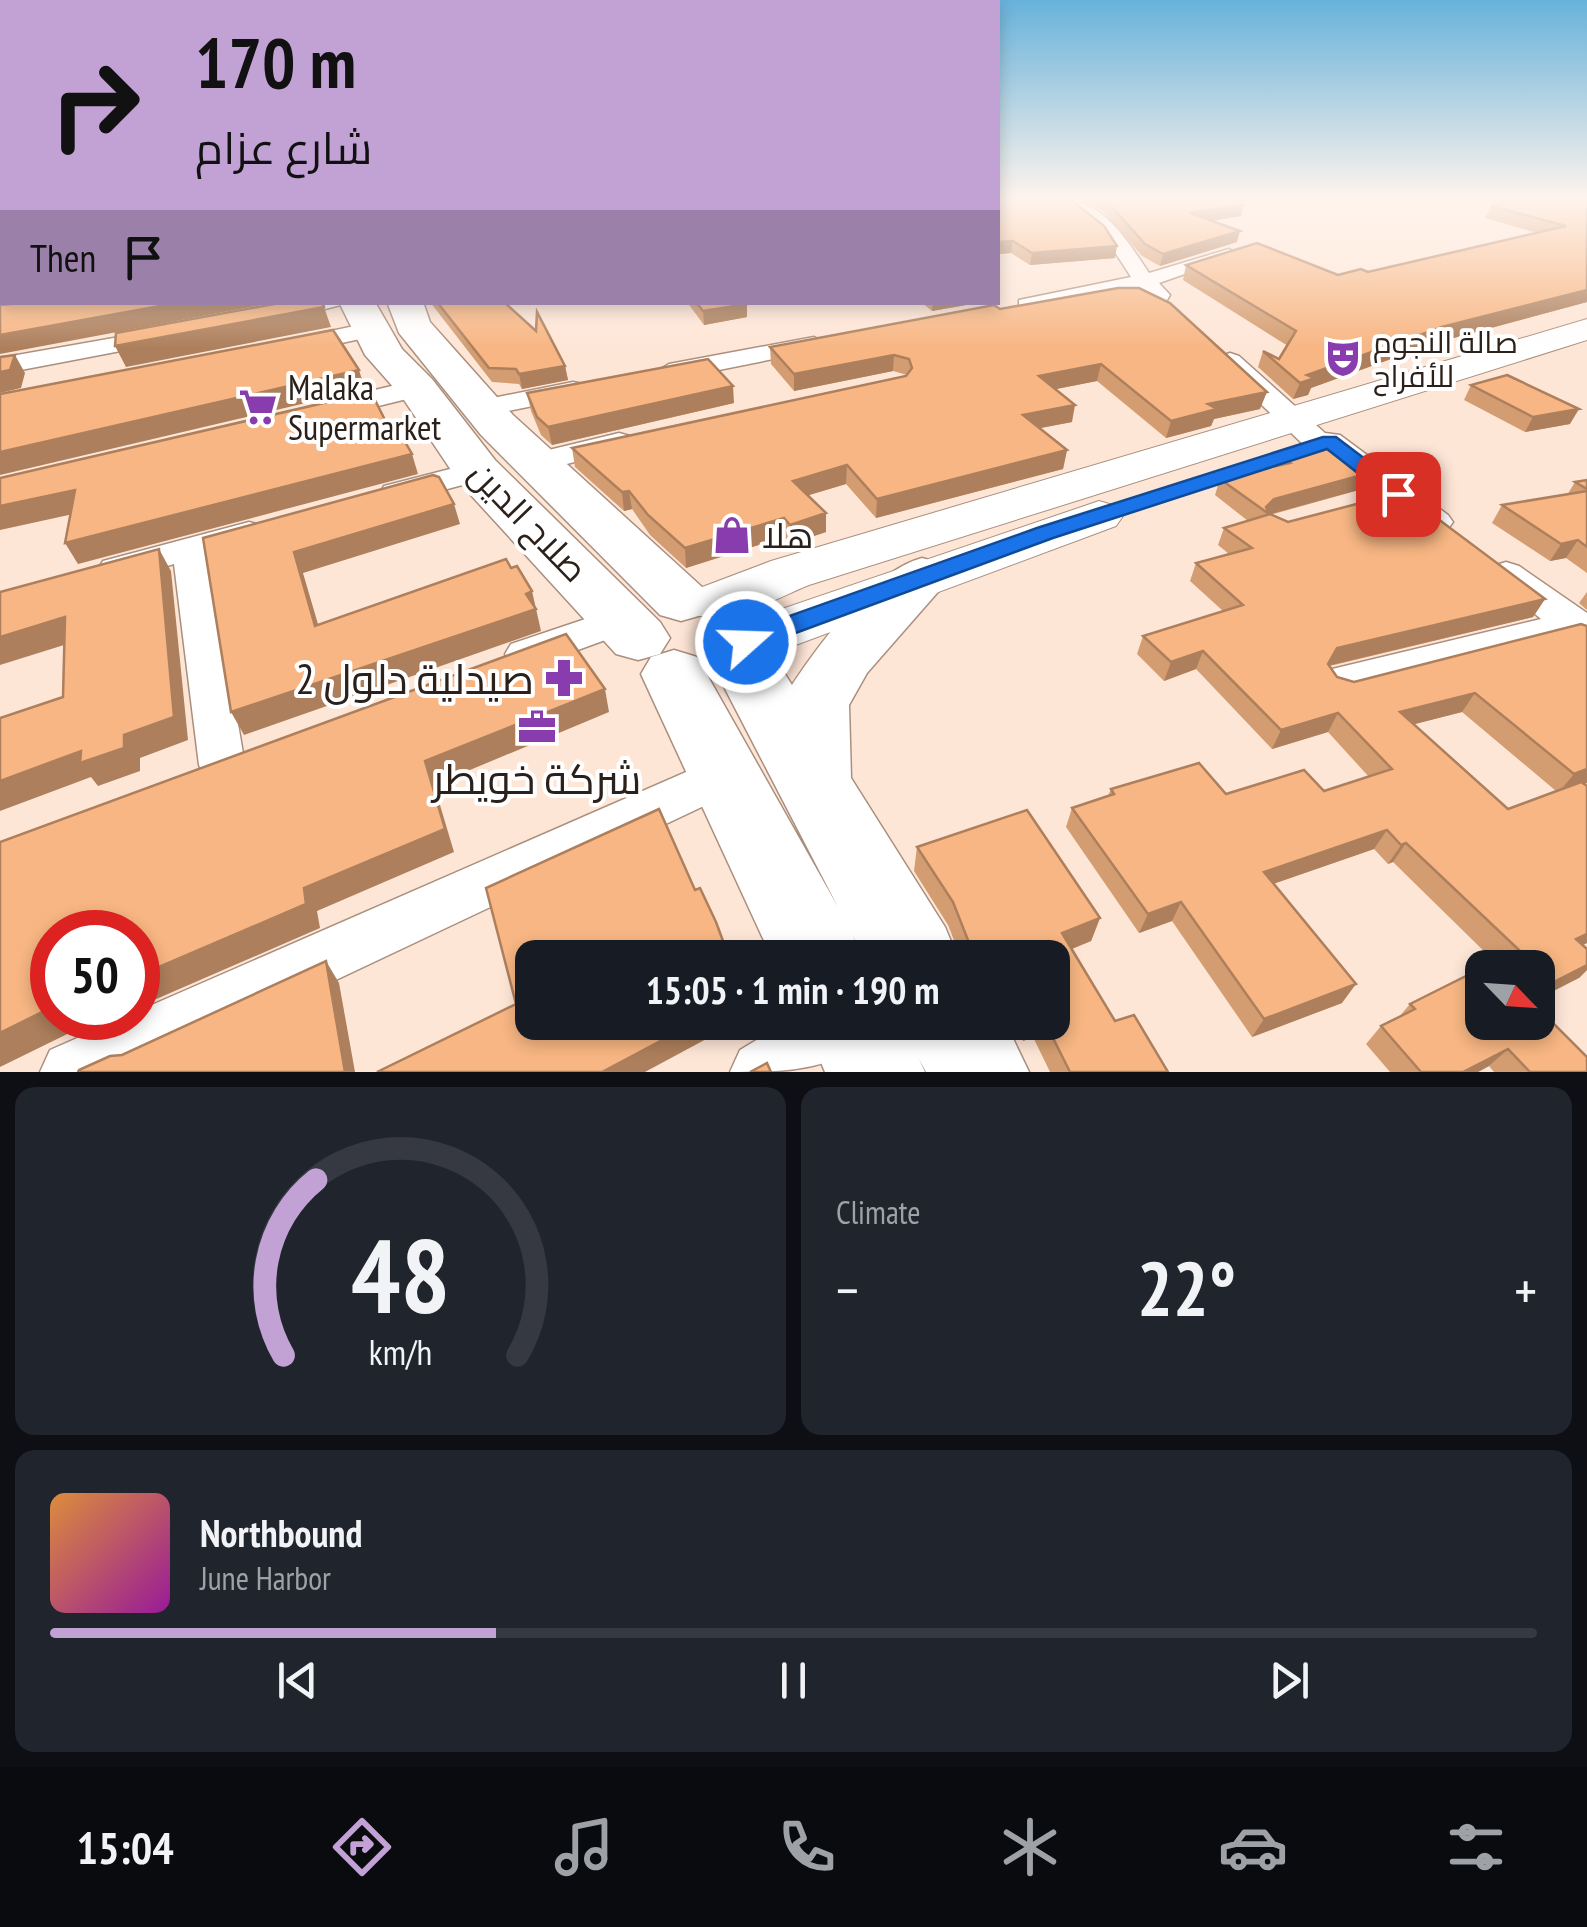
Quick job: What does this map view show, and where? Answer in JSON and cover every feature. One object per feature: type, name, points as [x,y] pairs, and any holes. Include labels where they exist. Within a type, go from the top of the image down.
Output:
[{"type":"highway","name":"صلاح الدين","points":[[368,309],[416,388],[477,471],[688,633],[726,774],[809,940]]},
{"type":"highway","name":"صلاح الدين","points":[[368,309],[412,324],[482,408],[539,462],[688,633],[813,785],[903,940]]},
{"type":"highway","points":[[813,785],[815,705],[843,658],[922,577]]},
{"type":"highway","points":[[857,1040],[874,1072]]},
{"type":"highway","points":[[961,1040],[980,1072]]},
{"type":"main road","points":[[688,633],[922,577],[1315,435],[1587,329]]},
{"type":"main road","points":[[688,633],[790,574],[1315,435],[1587,357]]},
{"type":"street","points":[[1122,249],[1144,282],[1171,306]]},
{"type":"street","points":[[998,310],[1144,282],[1244,250]]},
{"type":"street","points":[[263,317],[368,309]]},
{"type":"street","points":[[272,350],[368,309]]},
{"type":"street","points":[[0,366],[185,332]]},
{"type":"street","points":[[652,375],[834,340]]},
{"type":"street","points":[[1212,344],[1315,435],[1581,628]]},
{"type":"street","points":[[482,408],[598,386]]},
{"type":"street","points":[[303,416],[416,388]]},
{"type":"street","points":[[539,462],[649,435]]},
{"type":"street","points":[[362,502],[477,471]]},
{"type":"street","points":[[1363,504],[1398,494]]},
{"type":"street","points":[[76,580],[286,522]]},
{"type":"street","points":[[190,548],[222,765]]},
{"type":"street","points":[[1343,681],[1581,628]]},
{"type":"street","points":[[478,672],[688,633]]},
{"type":"street","points":[[72,1072],[726,774]]},
{"type":"street","points":[[762,1072],[816,1040]]},
{"type":"building","points":[[1026,249],[1080,249],[1032,253]]},
{"type":"building","points":[[1154,249],[1180,249],[1163,254]]},
{"type":"building","points":[[1238,249],[1272,249],[1338,275],[1361,269],[1368,272],[1467,249],[1587,249],[1587,290],[1442,327],[1307,375],[1315,378],[1300,383],[1263,351],[1279,359],[1296,331],[1186,265]]},
{"type":"building","points":[[1118,288],[1139,288],[1170,303],[1267,392],[1208,404],[1217,409],[1171,421],[1101,364],[1039,376],[1075,405],[1023,415],[1067,450],[877,499],[847,465],[793,481],[826,513],[790,525],[784,518],[685,548],[648,515],[629,491],[622,492],[572,448],[906,376],[912,368],[909,359],[894,355],[794,374],[770,347],[994,305],[1000,309]]},
{"type":"building","points":[[0,305],[165,305],[0,335]]},
{"type":"building","points":[[269,305],[324,307],[115,346],[116,333]]},
{"type":"building","points":[[439,305],[507,305],[536,331],[537,312],[565,366],[519,374],[516,369],[489,368]]},
{"type":"building","points":[[698,305],[741,305],[703,311]]},
{"type":"building","points":[[333,330],[359,370],[0,452],[0,394]]},
{"type":"building","points":[[15,355],[10,370],[0,372],[0,357]]},
{"type":"building","points":[[708,359],[733,386],[548,427],[537,417],[527,393]]},
{"type":"building","points":[[1507,375],[1579,409],[1533,417],[1471,385]]},
{"type":"building","points":[[371,392],[386,422],[393,421],[412,454],[65,543],[75,490],[0,506],[0,478]]},
{"type":"building","points":[[1332,445],[1373,472],[1274,499],[1266,507],[1269,514],[1220,479],[1290,463],[1282,458]]},
{"type":"building","points":[[433,475],[439,477],[454,504],[294,552],[315,626],[506,559],[511,568],[517,566],[532,591],[526,594],[536,609],[231,712],[203,538]]},
{"type":"building","points":[[1587,491],[1587,547],[1578,540],[1561,544],[1502,505]]},
{"type":"building","points":[[1402,492],[1545,599],[1337,648],[1328,664],[1337,677],[1354,682],[1581,624],[1587,626],[1587,769],[1574,774],[1475,693],[1400,712],[1508,809],[1581,782],[1587,786],[1587,934],[1576,939],[1587,949],[1587,965],[1555,981],[1555,950],[1519,950],[1406,843],[1401,845],[1387,830],[1264,872],[1356,984],[1264,1019],[1181,902],[1148,914],[1072,808],[1114,794],[1111,789],[1199,763],[1226,794],[1304,770],[1324,791],[1392,769],[1338,713],[1281,730],[1203,651],[1171,662],[1143,636],[1243,605],[1196,563],[1252,548],[1224,528],[1270,514],[1288,522]]},
{"type":"building","points":[[159,549],[174,717],[124,735],[124,748],[80,763],[81,751],[0,781],[0,718],[63,697],[65,617],[0,637],[0,592]]},
{"type":"building","points":[[566,634],[605,689],[425,761],[445,829],[304,888],[306,904],[160,967],[160,910],[30,910],[30,1018],[0,1033],[0,842]]},
{"type":"building","points":[[659,809],[695,890],[700,888],[723,940],[515,940],[515,1000],[486,888]]},
{"type":"building","points":[[1027,810],[1100,918],[1062,933],[1066,940],[968,940],[953,902],[917,847]]},
{"type":"building","points":[[1070,946],[1115,1021],[1134,1015],[1168,1072],[1070,1072],[1054,1040],[1070,1040]]},
{"type":"building","points":[[326,961],[345,1072],[78,1072]]},
{"type":"building","points":[[1465,976],[1465,1040],[1555,1040],[1555,1025],[1587,1057],[1587,1072],[1530,1072],[1508,1049],[1463,1072],[1421,1072],[1381,1026],[1415,1009],[1410,1004]]},
{"type":"building","points":[[515,1004],[515,1040],[662,1040],[602,1072],[377,1072]]},
{"type":"building","points":[[767,1063],[771,1072],[750,1072]]},
{"type":"place","name":"صالة النجوم للأفراح","points":[[1343,358]]},
{"type":"place","name":"Malaka Supermarket","points":[[258,407]]},
{"type":"place","name":"هلا","points":[[732,535]]},
{"type":"place","name":"صيدلية دلول 2","points":[[564,678]]},
{"type":"place","name":"شركة خويطر","points":[[537,727]]},
{"type":"route","points":[[746,642],[1045,533],[1330,441],[1398,494]]}]
